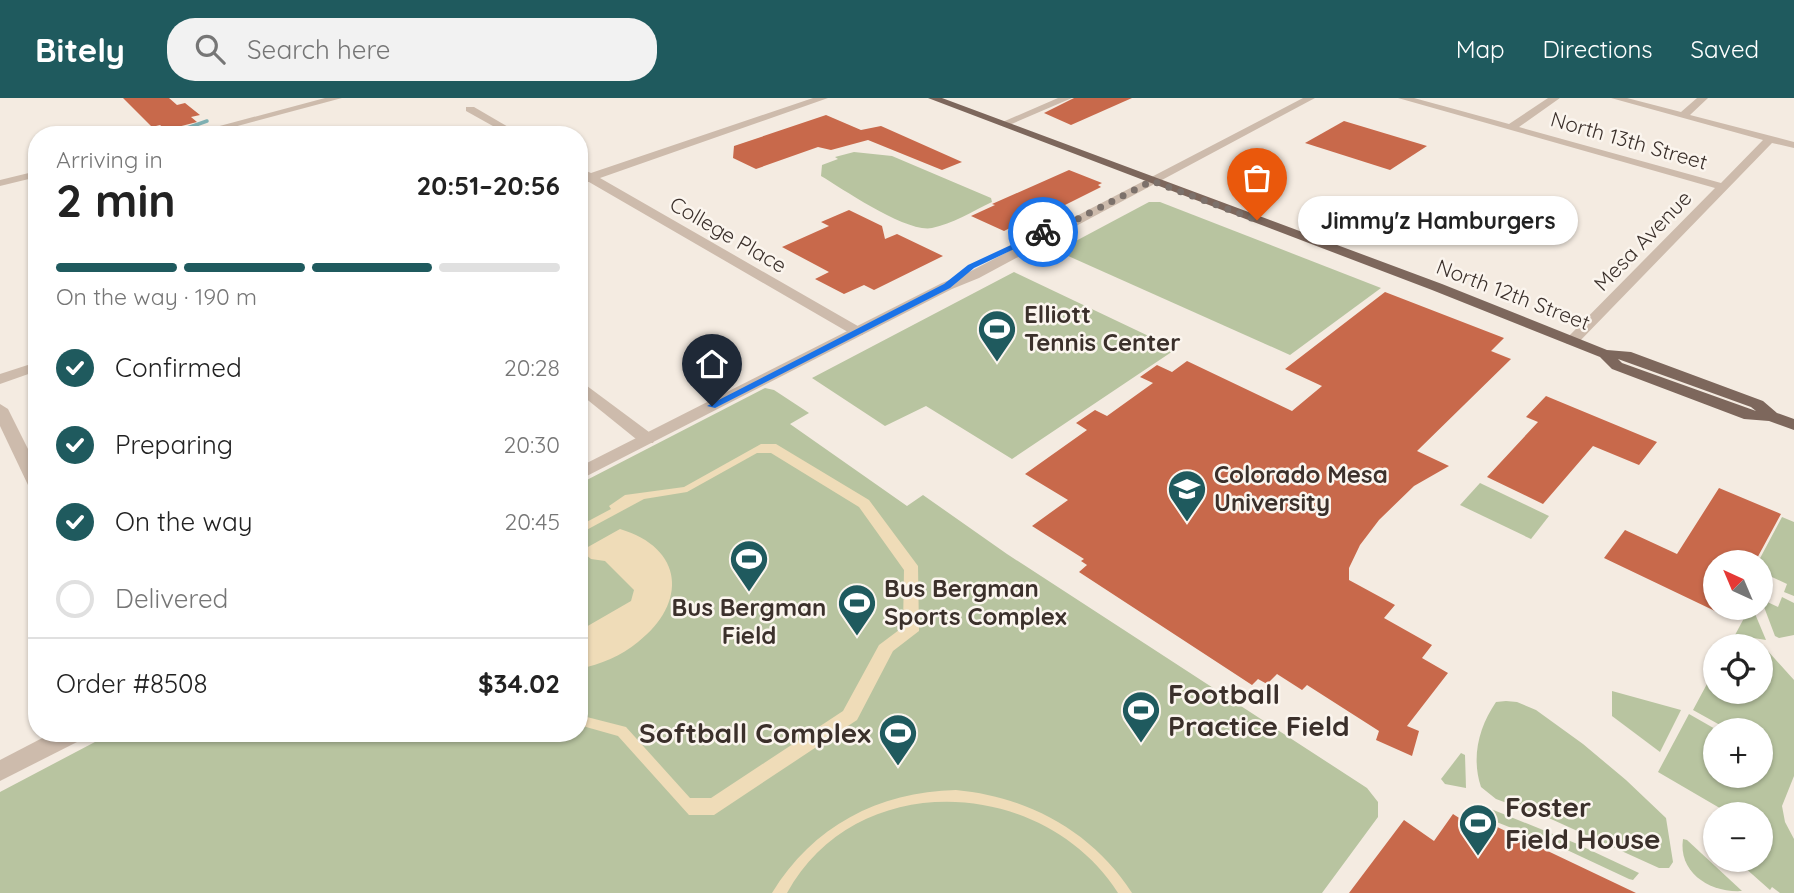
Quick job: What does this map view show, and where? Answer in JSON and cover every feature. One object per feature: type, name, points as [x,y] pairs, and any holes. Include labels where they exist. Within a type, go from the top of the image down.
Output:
[{"type":"main road","name":"North 12th Street","points":[[933,98],[1605,354],[1626,355],[1757,404],[1771,416],[1794,425]]},
{"type":"street","points":[[227,126],[337,98]]},
{"type":"street","points":[[588,174],[823,98]]},
{"type":"street","points":[[1003,124],[1067,98]]},
{"type":"street","points":[[588,469],[947,286],[974,275],[1310,98]]},
{"type":"street","name":"North 13th Street","points":[[1403,98],[1723,187]]},
{"type":"street","points":[[1510,128],[1555,98]]},
{"type":"street","points":[[1616,98],[1794,145]]},
{"type":"street","points":[[1684,115],[1703,98]]},
{"type":"street","points":[[470,109],[501,126]]},
{"type":"street","name":"Mesa Avenue","points":[[1572,341],[1771,138]]},
{"type":"street","points":[[0,183],[28,176]]},
{"type":"street","name":"College Place","points":[[588,179],[858,332]]},
{"type":"street","points":[[0,379],[28,369]]},
{"type":"street","points":[[588,392],[647,439]]},
{"type":"street","points":[[0,409],[28,467]]},
{"type":"street","points":[[0,771],[56,742]]},
{"type":"green space","points":[[854,152],[892,156],[991,198],[992,202],[940,226],[921,228],[907,224],[875,209],[821,176],[822,165],[838,159],[835,157]]},
{"type":"green space","points":[[1149,202],[1160,202],[1381,288],[1290,355],[1057,251]]},
{"type":"green space","name":"Elliott Tennis Center","points":[[1014,272],[1176,349],[1012,459],[926,406],[885,426],[812,378]]},
{"type":"green space","name":"Bus Bergman Sports Complex","points":[[765,388],[774,390],[809,413],[790,424],[907,506],[923,495],[1007,554],[1367,788],[1378,802],[1378,817],[1322,893],[0,893],[0,792],[95,742],[588,742],[588,479]]},
{"type":"green space","points":[[1480,483],[1549,516],[1531,539],[1460,505]]},
{"type":"green space","points":[[1782,517],[1794,522],[1794,596],[1784,592],[1787,584],[1773,578],[1773,550],[1764,550]]},
{"type":"green space","points":[[1782,597],[1794,603],[1794,635],[1779,638],[1775,636],[1769,620],[1773,620],[1773,605],[1778,607]]},
{"type":"green space","points":[[1743,620],[1758,620],[1763,634],[1736,634]]},
{"type":"green space","points":[[1773,657],[1794,680],[1794,776],[1782,806],[1785,822],[1794,839],[1794,893],[1780,893],[1772,887],[1770,890],[1750,872],[1773,872],[1773,802],[1709,802],[1658,772],[1689,714],[1703,722],[1703,788],[1773,788],[1773,718],[1707,718],[1693,710],[1703,691],[1703,704],[1773,704]]},
{"type":"green space","points":[[1612,691],[1681,710],[1660,752],[1612,716]]},
{"type":"green space","points":[[1496,702],[1517,702],[1536,710],[1583,744],[1666,818],[1673,862],[1669,868],[1659,868],[1551,819],[1496,799],[1481,787],[1477,754],[1481,732]]},
{"type":"green space","points":[[1461,753],[1465,755],[1466,788],[1445,784],[1441,779]]},
{"type":"green space","points":[[1491,809],[1575,843],[1639,873],[1633,880],[1629,879],[1567,850],[1489,819],[1487,812]]},
{"type":"green space","points":[[1683,839],[1703,855],[1703,872],[1722,872],[1742,891],[1718,888],[1698,878],[1685,861]]},
{"type":"sand","points":[[761,444],[776,444],[869,500],[918,566],[919,631],[893,651],[857,720],[714,815],[689,815],[618,736],[588,728],[588,717],[626,727],[690,798],[711,798],[843,711],[879,645],[903,627],[904,570],[859,507],[771,453],[757,453],[687,492],[644,499],[588,529],[588,521],[611,509],[609,506],[625,495],[684,487]]},
{"type":"sand","points":[[620,529],[657,549],[667,563],[672,578],[671,594],[665,611],[654,627],[625,651],[588,667],[588,626],[631,601],[634,590],[605,561],[588,556],[588,547]]},
{"type":"sand","points":[[956,790],[1008,800],[1056,821],[1098,852],[1132,893],[1118,893],[1085,854],[1045,826],[999,809],[951,802],[903,807],[858,823],[818,852],[787,893],[772,893],[788,869],[807,849],[850,817],[900,798],[927,792]]},
{"type":"building","points":[[123,98],[169,98],[177,105],[185,103],[200,115],[191,117],[197,122],[182,126],[151,126]]},
{"type":"building","points":[[1074,98],[1132,98],[1071,125],[1044,113]]},
{"type":"building","points":[[826,115],[861,130],[881,126],[962,162],[942,170],[868,140],[831,150],[818,147],[756,169],[733,158],[734,146]]},
{"type":"building","points":[[1344,121],[1427,146],[1390,170],[1305,143]]},
{"type":"building","points":[[1069,170],[1102,183],[1098,185],[1101,187],[1017,229],[1012,227],[1004,231],[971,216],[995,205],[992,204]]},
{"type":"building","points":[[849,210],[882,226],[885,239],[897,234],[943,256],[874,290],[864,285],[844,294],[815,279],[829,272],[782,247],[829,226],[821,222]]},
{"type":"building","points":[[1385,292],[1504,338],[1491,351],[1511,359],[1417,451],[1449,466],[1414,486],[1379,520],[1360,545],[1349,568],[1349,580],[1395,605],[1384,618],[1432,645],[1422,658],[1448,673],[1407,726],[1419,731],[1412,756],[1376,740],[1379,731],[1307,685],[1302,690],[1277,674],[1267,684],[1258,679],[1252,685],[1079,572],[1087,565],[1081,561],[1084,559],[1032,526],[1068,500],[1025,474],[1087,430],[1076,423],[1095,410],[1107,416],[1153,383],[1140,377],[1157,365],[1172,372],[1187,361],[1292,411],[1322,386],[1285,369]]},
{"type":"building","points":[[1546,396],[1657,442],[1639,465],[1593,446],[1543,504],[1487,477],[1538,422],[1526,417]]},
{"type":"building","points":[[1719,488],[1781,514],[1762,550],[1703,550],[1703,605],[1604,558],[1625,530],[1677,554]]},
{"type":"building","name":"Foster Field House","points":[[1453,814],[1487,836],[1493,825],[1636,893],[1349,893],[1404,820],[1434,841]]},
{"type":"waterway","points":[[193,126],[207,121]]},
{"type":"way so far","points":[[1043,232],[1064,226],[1152,181],[1257,220]]},
{"type":"place","name":"Jimmy'z Hamburgers","points":[[1257,220]]},
{"type":"place","name":"Elliott Tennis Center","points":[[997,363]]},
{"type":"place","name":"Colorado Mesa University","points":[[1187,523]]},
{"type":"place","name":"Bus Bergman Field","points":[[749,593]]},
{"type":"place","name":"Bus Bergman Sports Complex","points":[[857,637]]},
{"type":"place","name":"Football Practice Field","points":[[1141,744]]},
{"type":"place","name":"Softball Complex","points":[[898,767]]},
{"type":"place","name":"Foster Field House","points":[[1478,857]]},
{"type":"route","points":[[712,406],[947,286],[963,271],[1030,236],[1043,232]]}]
